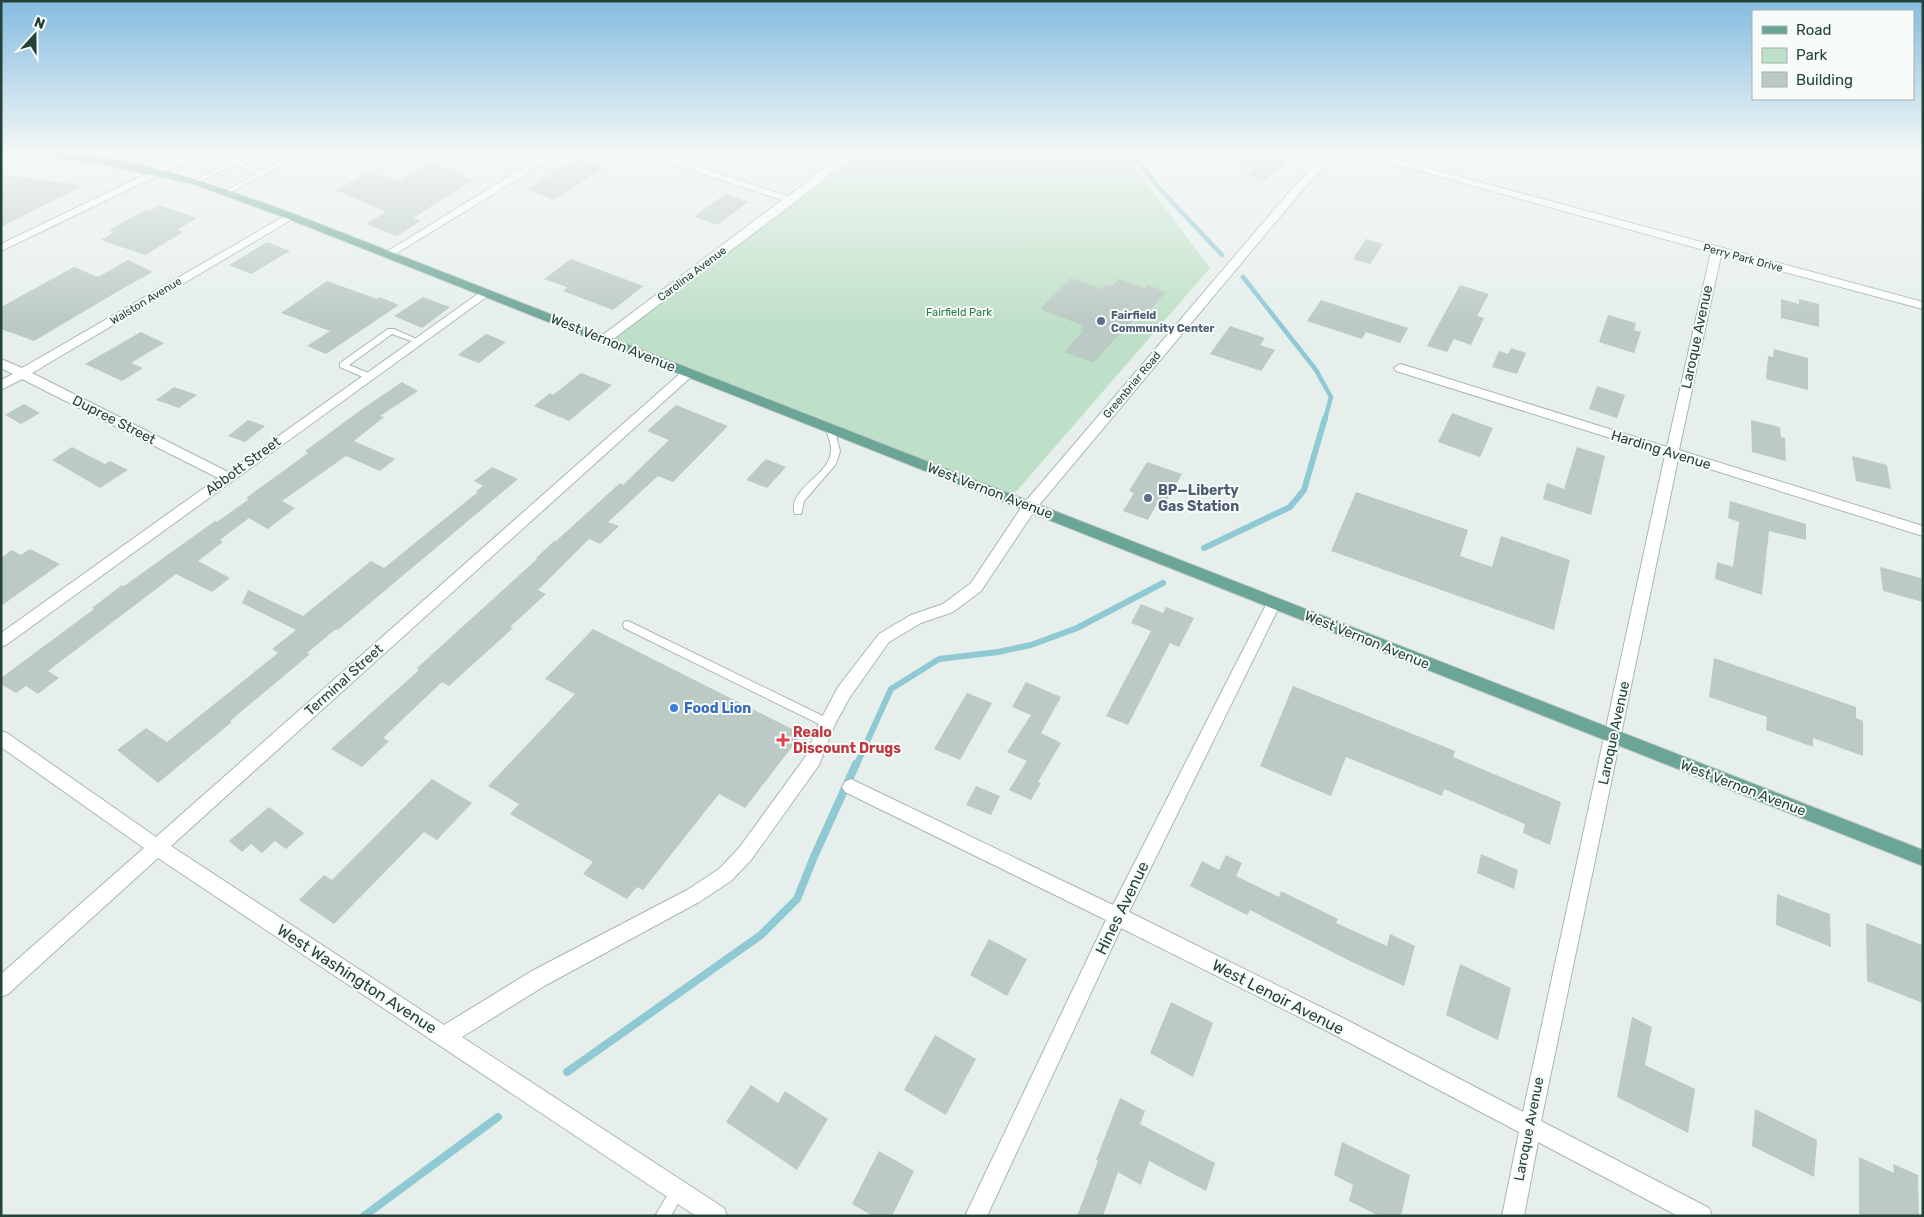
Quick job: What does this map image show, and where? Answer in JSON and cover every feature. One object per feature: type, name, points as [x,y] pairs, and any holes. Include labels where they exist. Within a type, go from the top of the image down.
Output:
[{"type":"main road","name":"West Vernon Avenue","points":[[274,210],[1030,506],[1613,738],[1923,858]]},
{"type":"street","points":[[1,248],[82,210]]},
{"type":"street","points":[[388,254],[461,210]]},
{"type":"street","name":"Carolina Avenue","points":[[604,340],[778,210]]},
{"type":"street","name":"Greenbriar Road","points":[[444,1036],[539,978],[693,896],[725,875],[745,854],[813,760],[827,723],[844,692],[884,638],[916,619],[948,608],[976,587],[1030,506],[1280,210]]},
{"type":"street","name":"Perry Park Drive","points":[[1569,210],[1923,306]]},
{"type":"street","name":"Walston Avenue","points":[[1,386],[290,216]]},
{"type":"street","name":"Laroque Avenue","points":[[1513,1216],[1529,1126],[1613,738],[1696,337],[1717,250]]},
{"type":"street","name":"Abbott Street","points":[[1,641],[486,293]]},
{"type":"street","name":"Dupree Street","points":[[1,363],[227,477]]},
{"type":"street","name":"Harding Avenue","points":[[1400,368],[1923,531]]},
{"type":"street","name":"Terminal Street","points":[[1,987],[688,373]]},
{"type":"street","name":"Hines Avenue","points":[[976,1216],[1117,916],[1274,603]]},
{"type":"street","name":"West Washington Avenue","points":[[1,738],[156,847],[716,1216]]},
{"type":"street","name":"West Lenoir Avenue","points":[[851,787],[1334,1024],[1701,1216]]},
{"type":"lane","points":[[368,376],[343,365],[391,331],[417,341]]},
{"type":"lane","points":[[798,512],[799,500],[832,464],[836,450],[830,428]]},
{"type":"lane","points":[[628,625],[827,723]]},
{"type":"lane","points":[[662,1216],[678,1191]]},
{"type":"green space","name":"Fairfield Park","points":[[786,210],[1166,210],[1210,268],[1007,502],[609,342]]},
{"type":"building","points":[[1,210],[35,210],[1,227]]},
{"type":"building","points":[[145,210],[173,210],[197,218],[177,230],[183,232],[145,255],[101,240],[114,232],[109,230]]},
{"type":"building","points":[[381,210],[426,210],[413,218],[421,221],[397,236],[366,224],[386,212]]},
{"type":"building","points":[[704,210],[737,210],[717,225],[694,217]]},
{"type":"building","points":[[1366,239],[1383,244],[1370,264],[1353,259]]},
{"type":"building","points":[[267,242],[290,251],[251,274],[229,265]]},
{"type":"building","points":[[571,259],[643,286],[613,310],[563,291],[567,287],[544,279]]},
{"type":"building","points":[[128,260],[153,272],[34,341],[1,329],[1,307],[74,267],[98,277]]},
{"type":"building","name":"Fairfield Community Center","points":[[1071,278],[1102,289],[1106,284],[1112,286],[1119,279],[1145,288],[1148,285],[1166,292],[1145,316],[1138,314],[1093,363],[1064,352],[1083,331],[1080,330],[1084,326],[1040,309]]},
{"type":"building","points":[[327,281],[377,299],[380,297],[399,305],[326,354],[307,346],[330,331],[281,313]]},
{"type":"building","points":[[1460,285],[1489,294],[1477,316],[1484,318],[1471,345],[1454,339],[1447,352],[1427,346]]},
{"type":"building","points":[[423,297],[450,307],[422,328],[394,316]]},
{"type":"building","points":[[1781,299],[1799,304],[1799,299],[1819,304],[1819,327],[1781,318]]},
{"type":"building","points":[[1321,300],[1408,328],[1400,343],[1366,332],[1362,339],[1307,321]]},
{"type":"building","points":[[1608,315],[1636,323],[1634,330],[1641,332],[1634,353],[1599,342]]},
{"type":"building","points":[[1230,326],[1265,338],[1260,345],[1275,350],[1261,371],[1210,354]]},
{"type":"building","points":[[141,332],[164,343],[131,363],[143,368],[122,381],[85,364]]},
{"type":"building","points":[[486,334],[506,342],[479,363],[458,355]]},
{"type":"building","points":[[1511,348],[1526,353],[1517,374],[1492,367],[1499,351],[1508,354]]},
{"type":"building","points":[[1774,349],[1808,358],[1808,390],[1766,379],[1768,356],[1773,357]]},
{"type":"building","points":[[581,373],[612,385],[569,421],[534,406],[550,393],[553,395]]},
{"type":"building","points":[[402,382],[418,391],[380,416],[384,417],[354,441],[395,459],[380,471],[346,456],[282,501],[295,508],[268,529],[249,518],[220,540],[223,542],[198,561],[230,578],[212,592],[176,574],[48,671],[59,678],[38,694],[26,686],[16,693],[1,684],[1,678],[94,609],[92,608],[122,585],[124,586],[249,499],[246,498],[308,453],[305,451]]},
{"type":"building","points":[[1597,386],[1625,395],[1617,418],[1589,409]]},
{"type":"building","points":[[174,387],[197,395],[179,408],[156,400]]},
{"type":"building","points":[[24,404],[40,413],[21,424],[5,415]]},
{"type":"building","points":[[676,405],[728,426],[673,482],[658,476],[608,522],[619,526],[600,544],[589,539],[538,590],[546,594],[510,627],[513,628],[449,686],[442,682],[383,738],[389,741],[362,767],[331,749],[419,670],[417,668],[537,559],[554,541],[620,483],[623,485],[669,440],[647,431]]},
{"type":"building","points":[[1452,413],[1493,428],[1480,457],[1438,442]]},
{"type":"building","points":[[248,420],[265,426],[245,442],[228,436]]},
{"type":"building","points":[[1751,420],[1780,427],[1781,437],[1785,438],[1786,461],[1752,452]]},
{"type":"building","points":[[72,447],[105,464],[110,461],[128,470],[100,488],[52,460]]},
{"type":"building","points":[[1577,447],[1605,456],[1591,515],[1543,499],[1547,483],[1564,489]]},
{"type":"building","points":[[1852,456],[1887,465],[1891,489],[1856,481]]},
{"type":"building","points":[[766,459],[786,467],[767,488],[746,480]]},
{"type":"building","points":[[1147,462],[1182,474],[1165,504],[1158,502],[1148,520],[1123,511],[1134,493],[1129,491]]},
{"type":"building","points":[[492,467],[518,479],[338,630],[336,629],[307,653],[310,654],[158,783],[117,750],[146,728],[167,742],[278,653],[272,649],[296,630],[242,603],[248,590],[303,616],[371,561],[384,568],[478,492],[476,491],[483,486],[474,481]]},
{"type":"building","points":[[1356,492],[1468,530],[1460,556],[1492,567],[1501,536],[1570,560],[1554,630],[1331,551]]},
{"type":"building","points":[[1730,501],[1806,524],[1806,540],[1769,531],[1762,595],[1715,579],[1717,562],[1733,567],[1739,522],[1728,518]]},
{"type":"building","points":[[30,549],[60,564],[1,606],[1,558],[12,550],[21,555]]},
{"type":"building","points":[[1880,567],[1921,578],[1923,602],[1883,591]]},
{"type":"building","points":[[1141,604],[1163,613],[1166,607],[1194,618],[1179,647],[1170,643],[1128,725],[1106,716],[1151,631],[1131,623]]},
{"type":"building","points":[[593,629],[802,734],[745,808],[719,794],[643,890],[637,887],[627,899],[583,874],[593,862],[510,814],[519,804],[488,786],[575,694],[545,679]]},
{"type":"building","points":[[1714,658],[1856,707],[1856,718],[1863,721],[1863,756],[1813,738],[1813,747],[1766,730],[1767,717],[1709,697]]},
{"type":"building","points":[[1026,682],[1061,697],[1041,733],[1061,743],[1038,782],[1041,783],[1031,800],[1009,790],[1027,761],[1007,752],[1031,715],[1012,707]]},
{"type":"building","points":[[1293,686],[1455,751],[1453,757],[1561,802],[1550,845],[1523,833],[1525,824],[1444,789],[1442,796],[1346,757],[1331,796],[1260,766]]},
{"type":"building","points":[[967,693],[992,703],[960,760],[934,749]]},
{"type":"building","points":[[432,779],[472,803],[437,840],[424,832],[334,924],[299,900],[324,875],[332,880]]},
{"type":"building","points":[[976,786],[1000,796],[991,815],[966,805]]},
{"type":"building","points":[[269,807],[304,833],[286,849],[275,841],[262,853],[251,844],[242,852],[229,841]]},
{"type":"building","points":[[1481,854],[1518,870],[1514,889],[1477,873]]},
{"type":"building","points":[[1226,855],[1242,863],[1236,876],[1279,897],[1281,891],[1338,919],[1336,923],[1387,946],[1390,934],[1415,946],[1404,986],[1250,910],[1247,915],[1190,886],[1202,861],[1219,870]]},
{"type":"building","points":[[1777,894],[1830,914],[1831,947],[1776,925]]},
{"type":"building","points":[[1866,923],[1922,945],[1923,1003],[1867,981]]},
{"type":"building","points":[[989,939],[1027,959],[1007,996],[970,975]]},
{"type":"building","points":[[1460,964],[1511,988],[1498,1040],[1446,1015]]},
{"type":"building","points":[[1171,1002],[1213,1023],[1193,1077],[1150,1053]]},
{"type":"building","points":[[1632,1017],[1652,1027],[1645,1065],[1695,1089],[1688,1133],[1617,1097]]},
{"type":"building","points":[[935,1035],[976,1059],[946,1115],[904,1090]]},
{"type":"building","points":[[751,1085],[778,1103],[785,1091],[828,1119],[797,1170],[726,1122]]},
{"type":"building","points":[[1120,1098],[1145,1111],[1140,1124],[1215,1163],[1206,1191],[1149,1161],[1141,1185],[1118,1172],[1103,1216],[1077,1216]]},
{"type":"building","points":[[1755,1109],[1817,1140],[1814,1177],[1752,1146]]},
{"type":"building","points":[[1342,1142],[1410,1175],[1401,1216],[1379,1216],[1349,1201],[1353,1185],[1334,1175]]},
{"type":"building","points":[[879,1151],[914,1171],[892,1216],[873,1216],[852,1204]]},
{"type":"building","points":[[1859,1157],[1894,1173],[1893,1164],[1918,1175],[1919,1216],[1859,1216]]},
{"type":"waterway","points":[[1180,210],[1222,255]]},
{"type":"waterway","points":[[1243,277],[1316,370],[1331,397],[1325,419]]},
{"type":"waterway","points":[[1204,548],[1290,507],[1304,490],[1325,418]]},
{"type":"waterway","points":[[856,766],[891,689],[939,659],[998,652],[1031,645],[1077,628],[1163,583]]},
{"type":"waterway","points":[[567,1072],[761,935],[797,899],[856,764]]},
{"type":"waterway","points":[[364,1216],[498,1117]]},
{"type":"place","name":"Fairfield Community Center","points":[[1101,321]]},
{"type":"place","name":"BP—Liberty Gas Station","points":[[1148,498]]},
{"type":"place","name":"Food Lion","points":[[674,708]]},
{"type":"place","name":"Realo Discount Drugs","points":[[783,740]]}]
